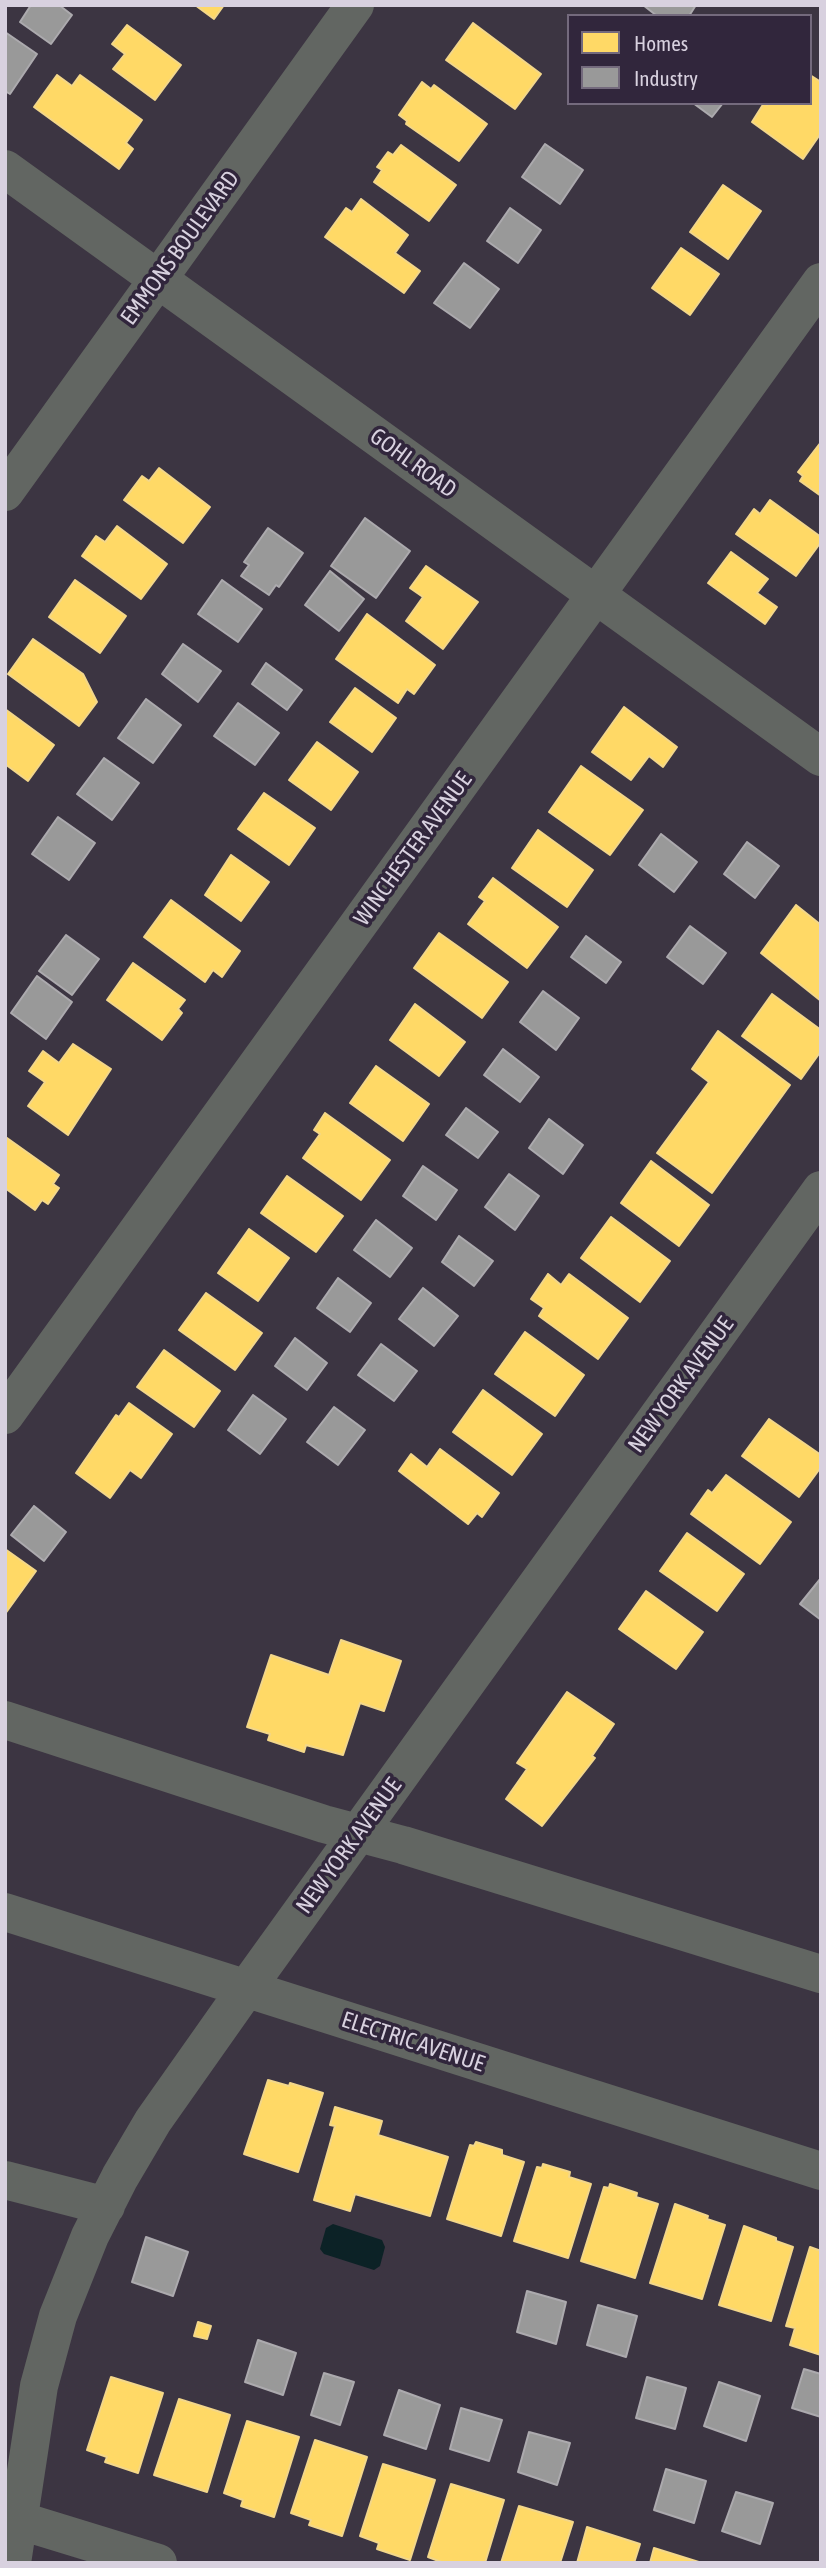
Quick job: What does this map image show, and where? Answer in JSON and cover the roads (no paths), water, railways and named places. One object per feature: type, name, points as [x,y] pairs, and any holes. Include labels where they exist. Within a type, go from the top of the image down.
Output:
[{"type":"street","name":"EMMONS BOULEVARD","points":[[5,492],[355,5]]},
{"type":"street","name":"GOHL ROAD","points":[[5,169],[821,757]]},
{"type":"street","name":"WINCHESTER AVENUE","points":[[5,1415],[821,282]]},
{"type":"street","name":"NEW YORK AVENUE","points":[[12,2563],[18,2520],[15,2476],[58,2316],[90,2236],[153,2121],[821,1191]]},
{"type":"street","points":[[5,1720],[324,1824],[821,1974]]},
{"type":"street","name":"ELECTRIC AVENUE","points":[[5,1912],[821,2171]]},
{"type":"street","points":[[5,2180],[106,2206]]},
{"type":"street","points":[[18,2520],[158,2563]]}]
